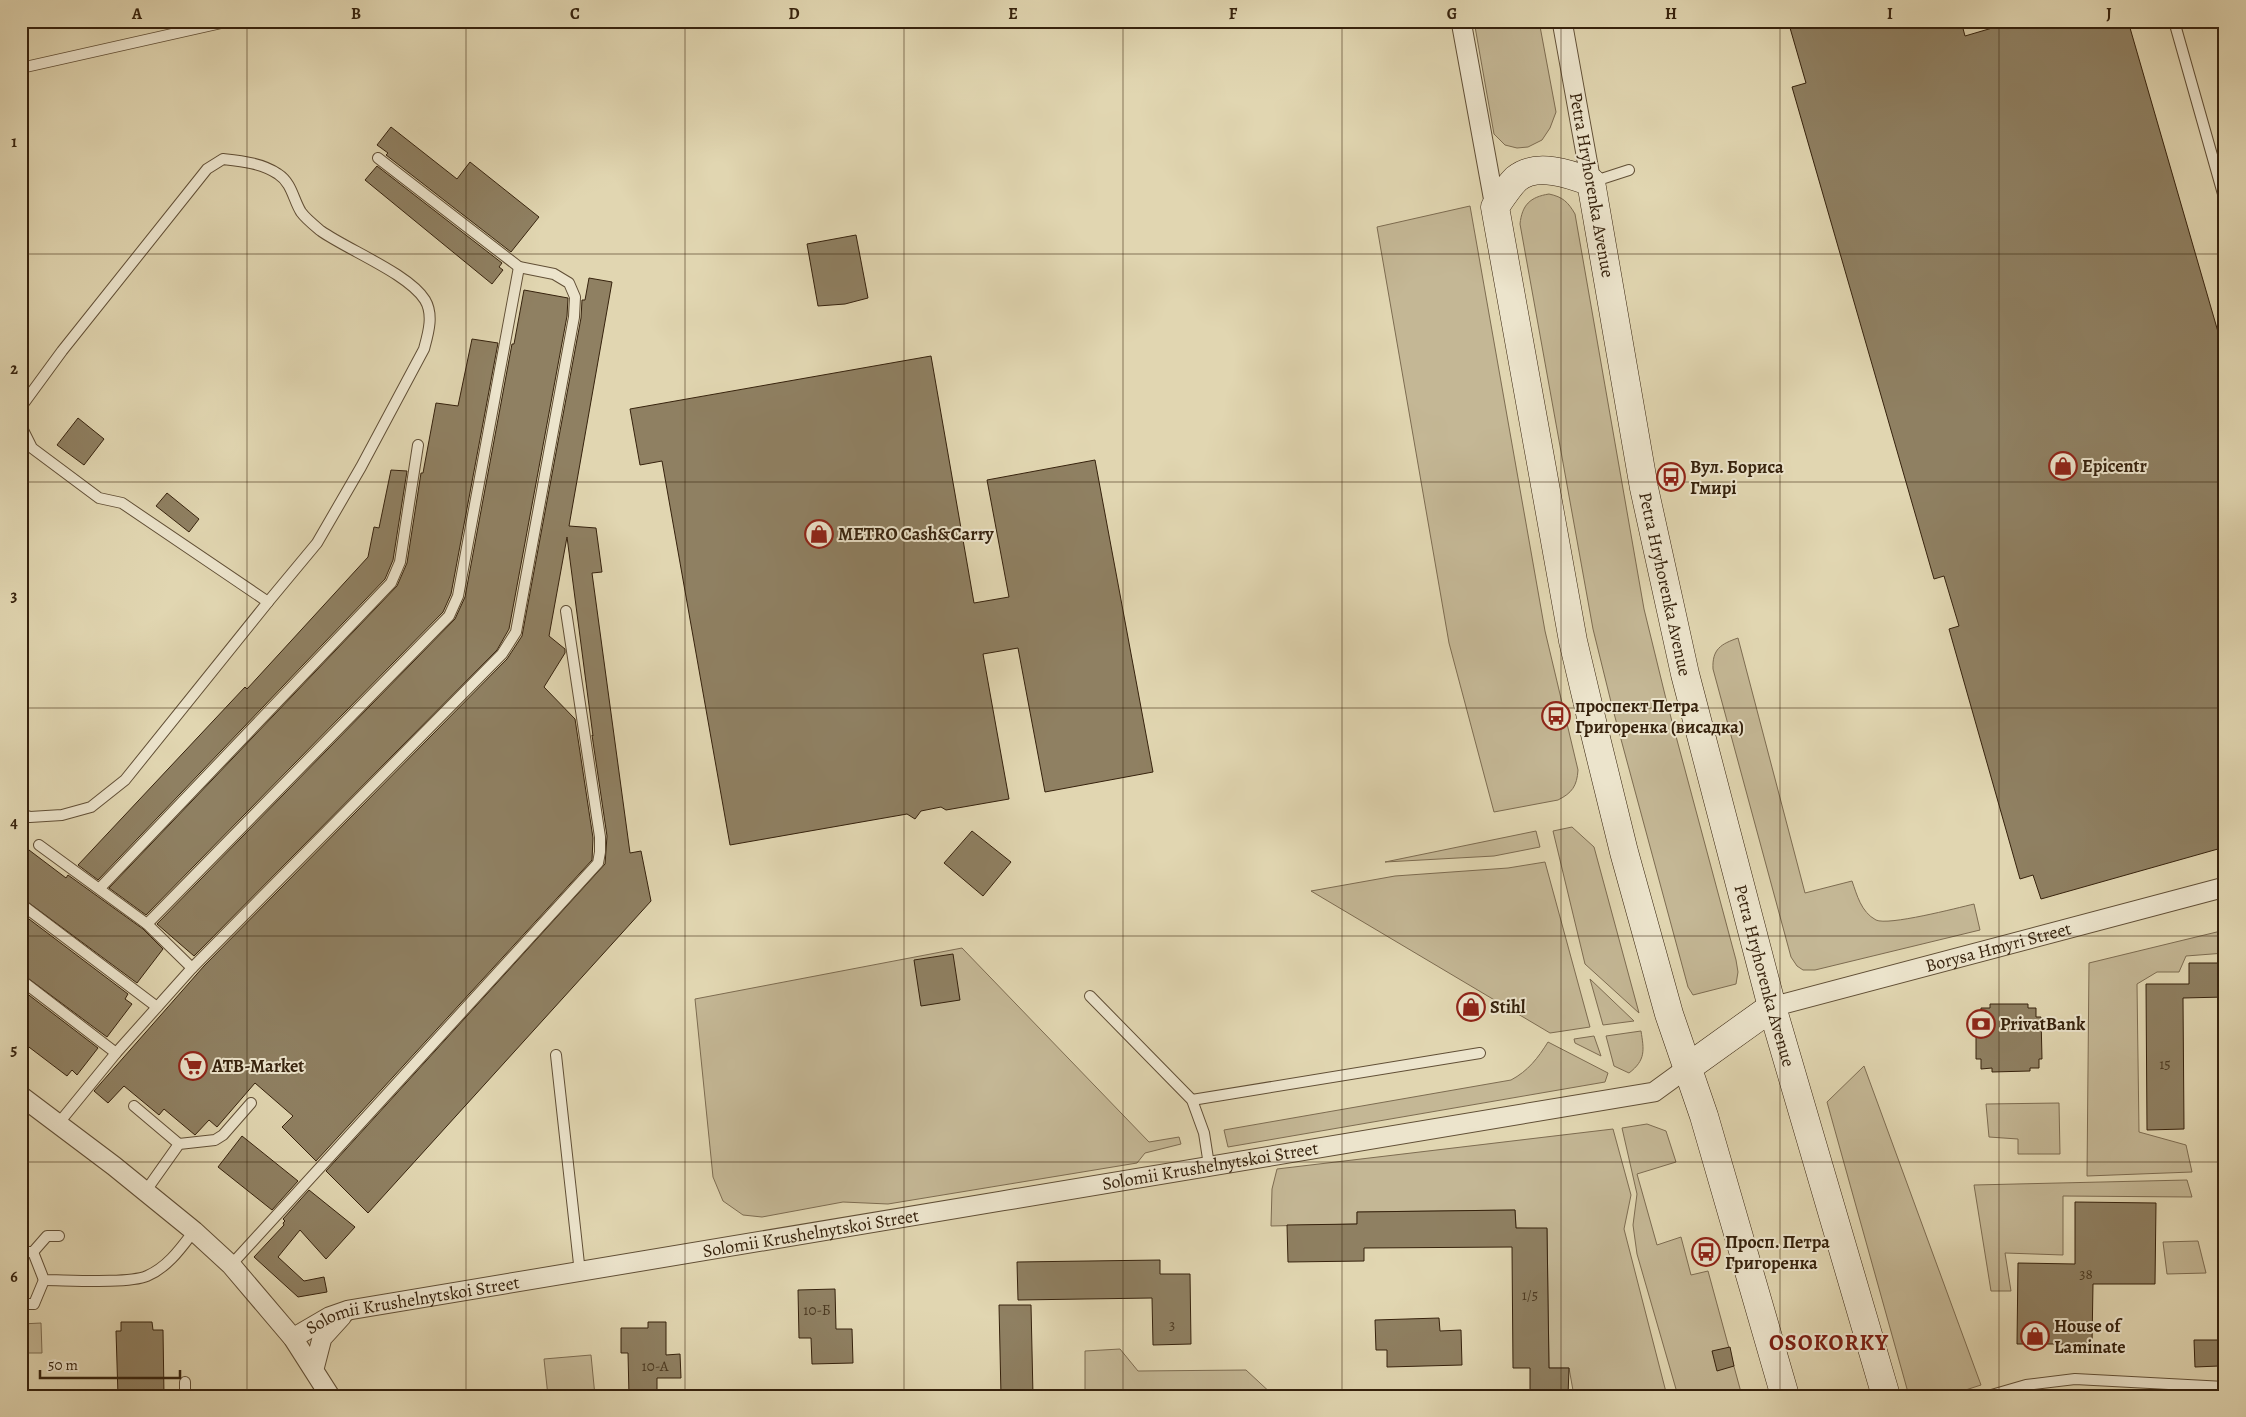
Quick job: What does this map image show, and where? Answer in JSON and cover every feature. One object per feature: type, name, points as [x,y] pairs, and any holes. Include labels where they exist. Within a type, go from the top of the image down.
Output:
[{"type":"street","points":[[1462,21],[1573,641],[1624,852],[1669,1014],[1704,1116],[1785,1396]]},
{"type":"street","name":"Petra Hryhorenka Avenue","points":[[1562,21],[1644,488],[1667,602],[1772,1007],[1886,1396]]},
{"type":"street","points":[[1495,207],[1518,178],[1531,173],[1546,170],[1566,173],[1591,182]]},
{"type":"street","name":"Borysa Hmyri Street","points":[[1772,1007],[2225,887]]},
{"type":"street","points":[[1687,1068],[1772,1007]]},
{"type":"street","name":"Solomii Krushelnytskoi Street","points":[[21,1096],[194,1231],[231,1265],[293,1338],[329,1317],[349,1310],[580,1273],[1209,1165],[1654,1092],[1687,1068]]},
{"type":"street","points":[[314,1369],[322,1338],[332,1325],[349,1310]]},
{"type":"street","points":[[293,1338],[330,1396]]},
{"type":"lane","points":[[21,68],[230,21]]},
{"type":"lane","points":[[2174,21],[2225,201]]},
{"type":"lane","points":[[58,1124],[116,1053],[192,968],[502,654],[516,632],[574,317],[575,297],[569,283],[554,274],[519,267],[378,158]]},
{"type":"lane","points":[[21,407],[62,351],[207,169],[223,159],[251,163],[278,174],[291,187],[301,212],[320,230],[414,287],[426,302],[430,317],[429,332],[424,349],[362,467],[317,543],[124,780],[91,807],[62,815],[30,817],[21,814]]},
{"type":"lane","points":[[1591,182],[1629,170]]},
{"type":"lane","points":[[147,924],[449,616],[458,596],[519,267]]},
{"type":"lane","points":[[21,426],[32,448],[99,498],[122,503],[268,602]]},
{"type":"lane","points":[[100,888],[392,583],[400,562],[418,445]]},
{"type":"lane","points":[[231,1265],[598,863],[600,837],[566,611]]},
{"type":"lane","points":[[40,845],[147,924],[192,968]]},
{"type":"lane","points":[[21,904],[157,1008]]},
{"type":"lane","points":[[21,980],[116,1053]]},
{"type":"lane","points":[[1090,996],[1192,1100],[1204,1133],[1209,1165]]},
{"type":"lane","points":[[1192,1100],[1480,1053]]},
{"type":"lane","points":[[556,1055],[580,1273]]},
{"type":"lane","points":[[134,1106],[179,1144],[215,1140],[223,1135],[252,1103]]},
{"type":"lane","points":[[145,1192],[179,1144]]},
{"type":"lane","points":[[44,1280],[130,1279],[146,1276],[172,1259],[194,1231]]},
{"type":"lane","points":[[21,1252],[33,1252],[47,1236],[59,1236]]},
{"type":"lane","points":[[21,1304],[34,1304],[44,1280],[33,1252]]},
{"type":"lane","points":[[1988,1396],[2026,1385],[2075,1379],[2225,1387]]},
{"type":"lane","points":[[185,1382],[185,1396]]},
{"type":"shaded area","points":[[1474,21],[1539,21],[1556,112],[1550,128],[1542,140],[1528,147],[1517,148],[1505,145],[1494,134]]},
{"type":"shaded area","points":[[1549,194],[1565,201],[1575,214],[1644,609],[1666,699],[1736,960],[1738,972],[1736,984],[1693,995],[1688,987],[1593,629],[1520,224],[1521,217],[1528,203],[1537,197]]},
{"type":"shaded area","points":[[1470,206],[1545,631],[1578,770],[1573,788],[1567,795],[1558,800],[1494,812],[1449,643],[1377,227]]},
{"type":"shaded area","points":[[1738,638],[1805,893],[1852,881],[1860,903],[1871,917],[1883,921],[1923,916],[1974,904],[1980,930],[1815,970],[1803,970],[1797,966],[1791,957],[1713,669],[1714,657],[1719,648]]},
{"type":"shaded area","points":[[1572,827],[1594,847],[1639,1013],[1585,964],[1553,831]]},
{"type":"shaded area","points":[[1536,831],[1540,847],[1494,856],[1385,862]]},
{"type":"shaded area","points":[[1545,862],[1590,1027],[1550,1033],[1311,891],[1395,876],[1508,868]]},
{"type":"shaded area","points":[[2225,930],[2225,953],[2186,956],[2179,972],[2157,972],[2137,984],[2139,1132],[2186,1145],[2192,1172],[2087,1176],[2089,963]]},
{"type":"shaded area","points":[[962,948],[1149,1142],[1179,1137],[1181,1144],[1145,1153],[1137,1163],[888,1204],[843,1202],[762,1217],[743,1215],[723,1201],[713,1177],[695,999]]},
{"type":"shaded area","points":[[1590,979],[1634,1021],[1603,1025]]},
{"type":"shaded area","points":[[1641,1031],[1643,1049],[1641,1059],[1635,1068],[1629,1073],[1614,1066],[1606,1036]]},
{"type":"shaded area","points":[[1594,1036],[1601,1056],[1575,1043],[1574,1039]]},
{"type":"shaded area","points":[[1548,1042],[1608,1073],[1605,1082],[1228,1147],[1224,1130],[1511,1080],[1523,1073],[1532,1064]]},
{"type":"shaded area","points":[[1864,1066],[1981,1385],[1947,1396],[1909,1396],[1827,1102]]},
{"type":"shaded area","points":[[2059,1103],[2060,1154],[2018,1154],[2018,1139],[1989,1137],[1986,1104]]},
{"type":"shaded area","points":[[1647,1124],[1666,1131],[1676,1162],[1637,1174],[1657,1245],[1681,1237],[1691,1275],[1708,1271],[1742,1396],[1678,1396],[1637,1254],[1633,1225],[1637,1194],[1622,1128]]},
{"type":"shaded area","points":[[1613,1129],[1631,1195],[1624,1229],[1667,1396],[1574,1396],[1569,1368],[1549,1368],[1547,1229],[1516,1228],[1515,1210],[1357,1212],[1357,1224],[1271,1226],[1272,1189],[1277,1169]]},
{"type":"shaded area","points":[[2187,1180],[2192,1197],[2063,1196],[2063,1255],[2005,1253],[2011,1291],[1991,1291],[1974,1185]]},
{"type":"shaded area","points":[[2198,1241],[2206,1273],[2167,1274],[2163,1242]]},
{"type":"shaded area","points":[[41,1323],[42,1353],[21,1353],[21,1324]]},
{"type":"shaded area","points":[[1120,1349],[1138,1371],[1246,1370],[1274,1396],[1085,1396],[1085,1351]]},
{"type":"shaded area","points":[[591,1355],[595,1396],[548,1396],[544,1359]]},
{"type":"building","name":"Epicentr","points":[[1788,21],[1961,21],[1965,36],[2016,21],[2128,21],[2225,356],[2225,847],[2041,899],[2033,875],[2020,879],[1949,629],[1959,626],[1944,576],[1934,579],[1792,87],[1806,83]]},
{"type":"building","points":[[391,127],[457,179],[470,162],[539,217],[511,252],[386,155],[388,153],[377,145]]},
{"type":"building","points":[[377,166],[502,263],[499,267],[503,270],[492,284],[365,180]]},
{"type":"building","points":[[856,235],[868,298],[845,304],[818,306],[807,244]]},
{"type":"building","points":[[589,278],[612,282],[569,526],[596,528],[602,572],[592,573],[630,853],[641,851],[651,901],[368,1213],[326,1171],[605,864],[607,836],[567,537],[549,636],[565,649],[565,653],[544,687],[575,719],[593,838],[592,860],[316,1161],[282,1127],[293,1116],[255,1083],[217,1127],[209,1120],[195,1135],[164,1109],[159,1115],[124,1086],[108,1103],[94,1091],[204,966],[507,659],[522,636],[581,318],[582,300],[585,300]]},
{"type":"building","points":[[524,290],[568,298],[567,316],[509,629],[497,650],[194,956],[157,924],[455,619],[465,597],[512,344],[514,344]]},
{"type":"building","points":[[472,339],[498,343],[451,594],[443,612],[146,915],[109,888],[397,586],[407,563],[421,473],[423,473],[436,403],[458,406]]},
{"type":"building","name":"METRO Cash&Carry","points":[[931,356],[974,603],[1009,597],[987,480],[1095,460],[1153,772],[1045,792],[1018,648],[983,654],[1009,799],[946,810],[941,807],[921,811],[915,819],[907,814],[730,845],[662,461],[640,465],[630,409]]},
{"type":"building","points":[[78,418],[104,439],[84,465],[57,445]]},
{"type":"building","points":[[391,470],[407,471],[393,560],[385,579],[98,880],[78,865],[245,687],[247,689],[368,557],[374,527],[379,528]]},
{"type":"building","points":[[167,493],[199,519],[189,532],[156,506]]},
{"type":"building","points":[[972,831],[1011,862],[983,896],[944,863]]},
{"type":"building","points":[[29,850],[66,878],[68,875],[143,929],[163,949],[137,983],[21,897],[21,861]]},
{"type":"building","points":[[21,913],[128,994],[125,999],[132,1004],[107,1037],[21,973]]},
{"type":"building","points":[[953,954],[960,1000],[921,1006],[914,960]]},
{"type":"building","points":[[2189,963],[2225,963],[2225,997],[2183,998],[2184,1129],[2147,1130],[2146,984],[2189,984]]},
{"type":"building","points":[[21,989],[98,1048],[77,1075],[72,1070],[67,1076],[21,1041]]},
{"type":"building","points":[[1990,1004],[2028,1004],[2028,1008],[2036,1008],[2036,1017],[2041,1017],[2042,1059],[2039,1059],[2039,1068],[2030,1068],[2030,1071],[1992,1072],[1992,1068],[1981,1069],[1981,1059],[1976,1059],[1976,1019],[1981,1019],[1981,1008],[1990,1008]]},
{"type":"building","points":[[242,1136],[298,1181],[272,1210],[218,1167]]},
{"type":"building","points":[[309,1190],[355,1227],[326,1259],[300,1230],[278,1257],[304,1281],[324,1277],[327,1292],[298,1297],[254,1257],[284,1225],[285,1221],[283,1219]]},
{"type":"building","points":[[2075,1202],[2156,1203],[2155,1284],[2093,1284],[2092,1344],[2017,1344],[2018,1263],[2075,1264]]},
{"type":"building","points":[[1515,1210],[1516,1228],[1547,1228],[1549,1368],[1569,1368],[1568,1396],[1530,1396],[1530,1368],[1513,1368],[1512,1247],[1364,1248],[1364,1261],[1288,1262],[1287,1225],[1357,1224],[1357,1212]]},
{"type":"building","points":[[1160,1260],[1160,1274],[1190,1274],[1191,1344],[1153,1345],[1152,1298],[1018,1300],[1017,1262]]},
{"type":"building","points":[[835,1289],[836,1329],[852,1329],[853,1363],[812,1364],[811,1338],[799,1338],[798,1290]]},
{"type":"building","points":[[999,1305],[1031,1305],[1033,1396],[1001,1396]]},
{"type":"building","points":[[1439,1318],[1440,1331],[1461,1330],[1462,1365],[1387,1367],[1387,1350],[1376,1350],[1375,1320]]},
{"type":"building","points":[[121,1322],[152,1322],[153,1330],[163,1330],[164,1396],[118,1396],[116,1331],[121,1331]]},
{"type":"building","points":[[648,1322],[666,1322],[666,1355],[680,1354],[681,1378],[657,1378],[657,1396],[629,1396],[628,1353],[621,1353],[621,1328],[648,1328]]},
{"type":"building","points":[[2194,1340],[2218,1340],[2219,1366],[2195,1367]]},
{"type":"building","points":[[1730,1347],[1734,1366],[1717,1371],[1712,1351]]},
{"type":"place","name":"Epicentr","points":[[2063,466]]},
{"type":"place","name":"Вул. Бориса Гмирі","points":[[1671,477]]},
{"type":"place","name":"METRO Cash&Carry","points":[[819,534]]},
{"type":"place","name":"проспект Петра Григоренка (висадка)","points":[[1556,716]]},
{"type":"place","name":"Stihl","points":[[1471,1007]]},
{"type":"place","name":"PrivatBank","points":[[1981,1024]]},
{"type":"place","name":"ATB-Market","points":[[193,1066]]},
{"type":"place","name":"Просп. Петра Григоренка","points":[[1706,1252]]},
{"type":"place","name":"House of Laminate","points":[[2035,1336]]},
{"type":"district","name":"OSOKORKY","points":[[1829,1342]]}]
